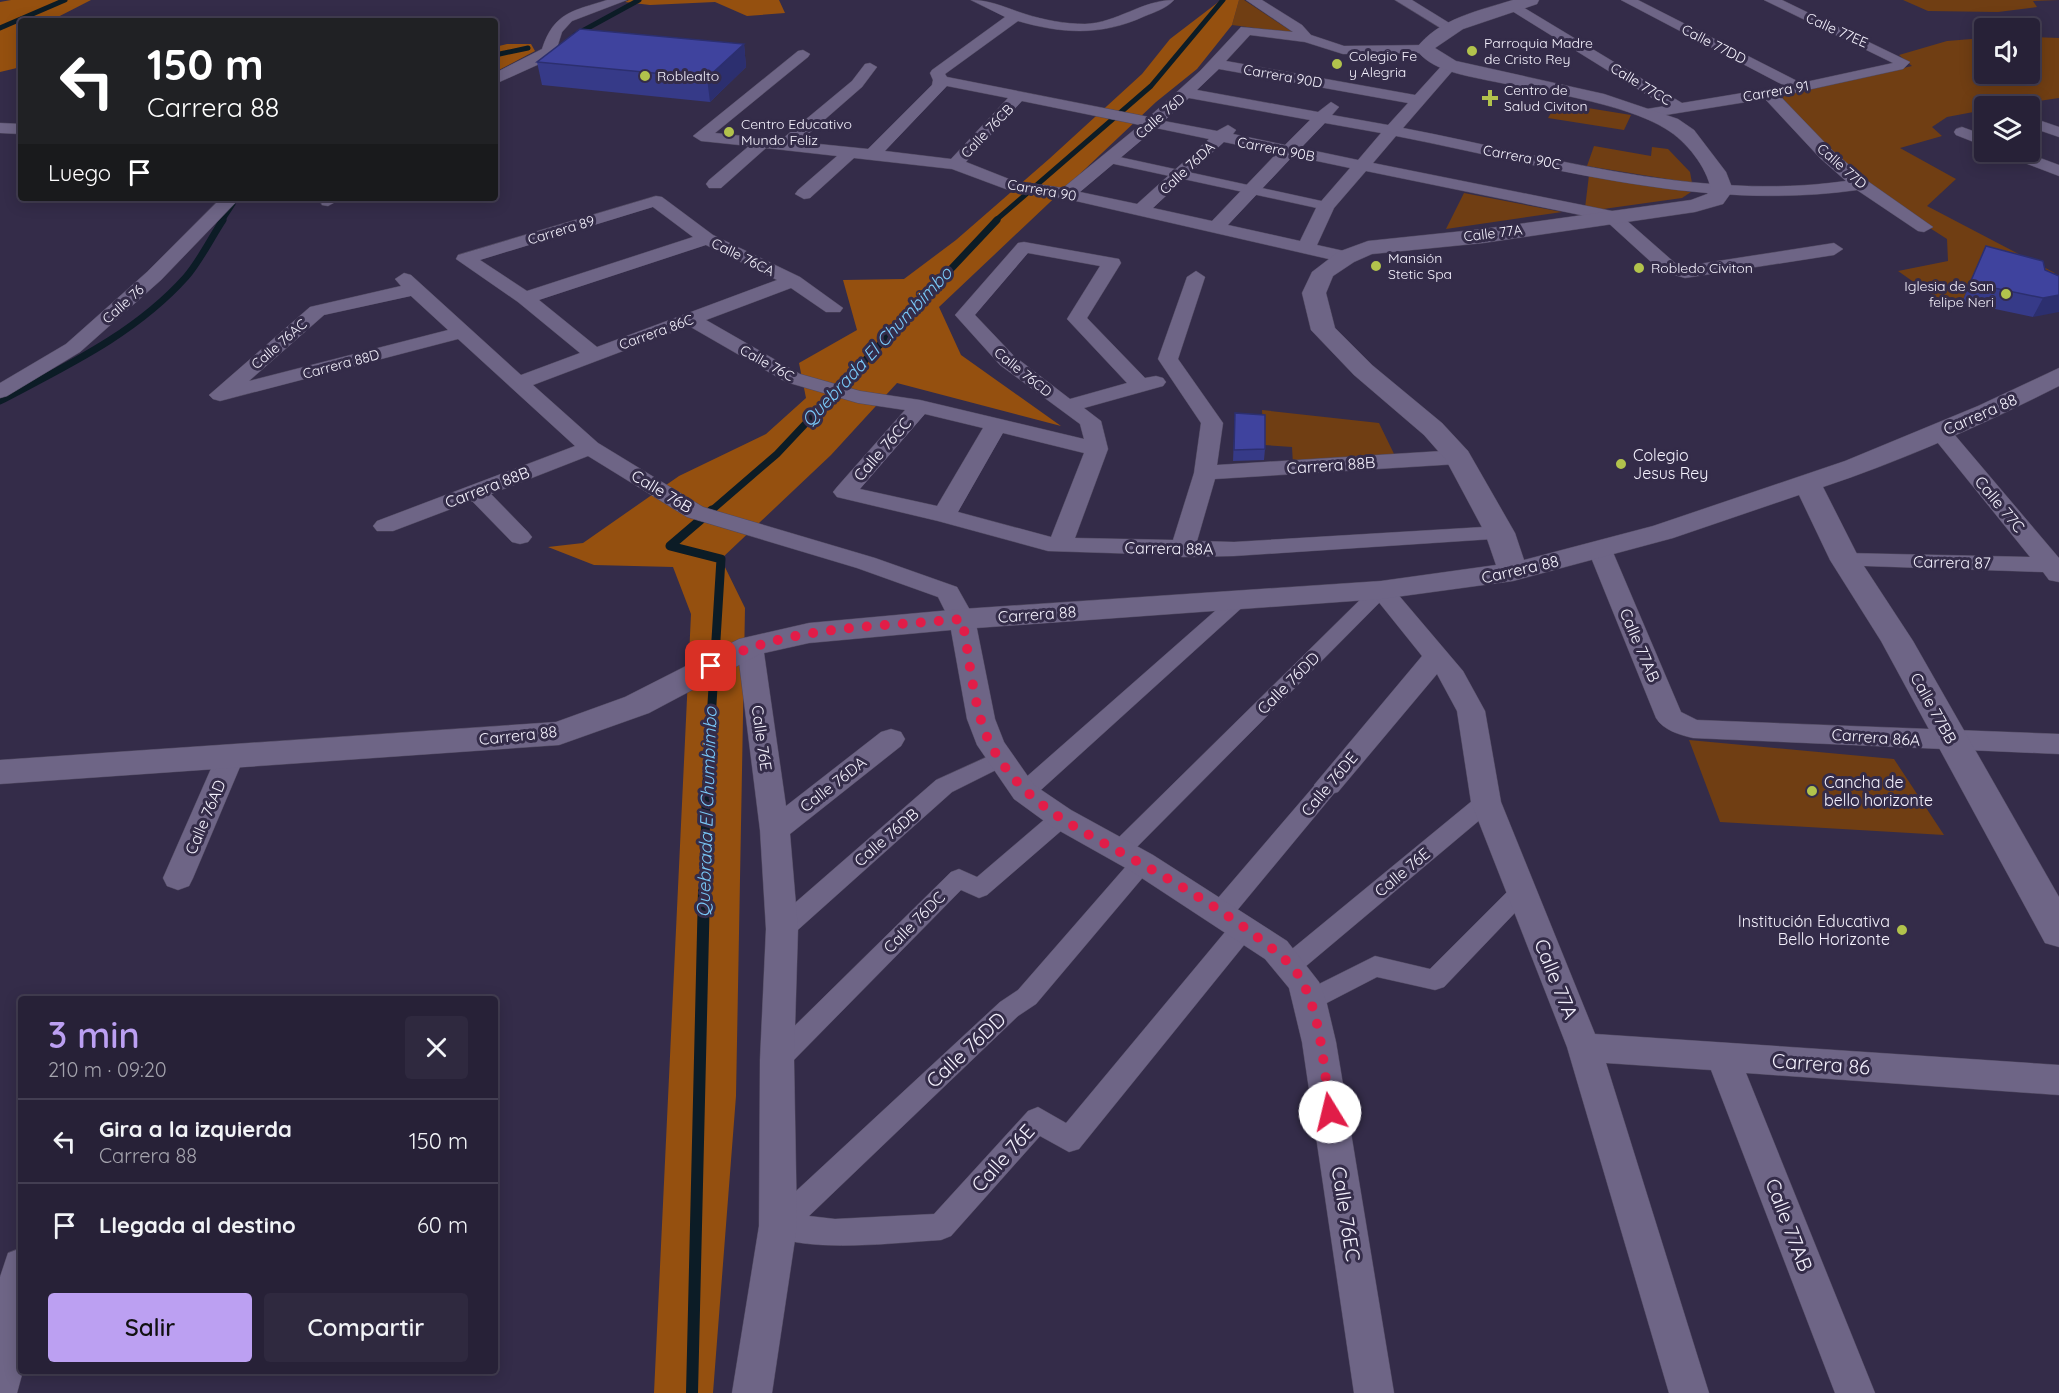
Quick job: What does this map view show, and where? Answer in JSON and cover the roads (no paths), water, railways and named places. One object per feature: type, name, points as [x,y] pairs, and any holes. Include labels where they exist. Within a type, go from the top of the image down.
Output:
[{"type":"street","points":[[498,79],[541,58],[549,51],[555,31],[567,18],[620,0]]},
{"type":"street","points":[[978,0],[1014,17],[1080,27],[1097,27],[1120,21],[1167,0]]},
{"type":"street","points":[[1253,0],[1297,28],[1307,39],[1343,50],[1425,50],[1450,65],[1471,71],[1556,88],[1647,113],[1671,123],[1687,134],[1719,176],[1722,190]]},
{"type":"street","points":[[1402,0],[1452,29]]},
{"type":"street","points":[[1425,50],[1429,42],[1452,29],[1532,0]]},
{"type":"street","name":"Calle 77DD","points":[[1628,0],[1800,88]]},
{"type":"street","name":"Calle 77EE","points":[[1771,0],[1902,62]]},
{"type":"street","name":"Calle 77CC","points":[[1511,6],[1678,107]]},
{"type":"street","points":[[873,154],[939,86],[941,80],[937,73],[1014,17]]},
{"type":"street","name":"Calle 76D","points":[[1067,194],[1187,93],[1218,64],[1246,30],[1307,39]]},
{"type":"street","name":"Carrera 90","points":[[803,54],[701,136],[955,164],[1011,186],[1067,194],[1346,257]]},
{"type":"street","name":"Carrera 91","points":[[1647,113],[1800,88],[1898,66],[1902,62]]},
{"type":"street","name":"Carrera 90D","points":[[1218,64],[1419,100]]},
{"type":"street","points":[[1306,248],[1326,206],[1450,65]]},
{"type":"street","points":[[785,145],[856,84],[870,67]]},
{"type":"street","name":"Calle 76DA","points":[[1141,210],[1286,76]]},
{"type":"street","name":"Carrera 90B","points":[[941,80],[1611,216]]},
{"type":"street","points":[[1216,227],[1350,88]]},
{"type":"street","name":"Carrera 90C","points":[[1187,93],[1392,130],[1609,174],[1722,190],[1800,193],[1860,184]]},
{"type":"street","name":"Calle 77D","points":[[1769,94],[1826,154],[1860,184],[1924,227]]},
{"type":"street","name":"Calle 76CB","points":[[955,164],[1018,96]]},
{"type":"street","points":[[2040,125],[2059,132]]},
{"type":"street","points":[[0,128],[18,129]]},
{"type":"street","points":[[1962,132],[1974,137]]},
{"type":"street","points":[[715,184],[762,143]]},
{"type":"street","points":[[804,194],[851,152]]},
{"type":"street","points":[[1110,159],[1326,206]]},
{"type":"street","points":[[2036,162],[2059,171]]},
{"type":"street","name":"Calle 77A","points":[[1513,572],[1500,533],[1458,457],[1433,429],[1363,370],[1323,330],[1314,292],[1323,272],[1346,257],[1368,248],[1483,236],[1611,216],[1695,206],[1715,199],[1722,190]]},
{"type":"street","name":"Calle 76","points":[[0,392],[73,348],[154,276],[228,201]]},
{"type":"street","name":"Calle 76CA","points":[[656,201],[707,239],[793,281],[833,308]]},
{"type":"street","name":"Carrera 89","points":[[525,298],[465,259],[656,201]]},
{"type":"street","points":[[1611,216],[1668,267],[1676,271],[1685,272],[1834,249]]},
{"type":"street","points":[[525,298],[707,239]]},
{"type":"street","name":"Calle 76CD","points":[[1097,449],[1090,421],[1017,371],[983,339],[965,315],[1024,247],[1112,263],[1077,319],[1141,386]]},
{"type":"street","points":[[1068,406],[1141,386],[1173,367],[1196,277]]},
{"type":"street","name":"Carrera 86C","points":[[518,383],[793,281]]},
{"type":"street","name":"Calle 76B","points":[[410,284],[590,448],[695,512],[866,563],[948,591],[962,619]]},
{"type":"street","name":"Calle 76AC","points":[[220,396],[317,311],[410,284]]},
{"type":"street","points":[[525,298],[595,355]]},
{"type":"street","name":"Calle 76C","points":[[690,319],[793,378],[858,397],[920,406]]},
{"type":"street","name":"Carrera 88D","points":[[220,396],[462,332]]},
{"type":"street","points":[[1173,367],[1205,409],[1212,423],[1205,473],[1182,550]]},
{"type":"street","name":"Carrera 88","points":[[0,772],[559,732],[637,705],[724,659],[810,633],[962,619],[1380,590],[1465,581],[1513,572],[1663,532],[1855,468],[1940,432],[2059,376]]},
{"type":"street","points":[[920,406],[1097,449],[1060,545]]},
{"type":"street","name":"Calle 76CC","points":[[844,492],[920,406]]},
{"type":"street","points":[[944,515],[996,425]]},
{"type":"street","name":"Calle 77C","points":[[1940,432],[2056,568]]},
{"type":"street","name":"Carrera 88B","points":[[385,526],[590,448]]},
{"type":"street","name":"Carrera 88B","points":[[1205,473],[1458,457]]},
{"type":"street","name":"Calle 77BB","points":[[1807,484],[1845,560],[1898,641],[2059,932]]},
{"type":"street","points":[[476,491],[520,537]]},
{"type":"street","name":"Carrera 88A","points":[[844,492],[944,515],[1048,544],[1060,545],[1182,550],[1234,549],[1500,533]]},
{"type":"street","name":"Calle 77AB","points":[[1600,550],[1670,718],[1693,729]]},
{"type":"street","name":"Carrera 87","points":[[1845,560],[2056,568]]},
{"type":"street","name":"Calle 77A","points":[[1380,590],[1454,677],[1471,711],[1486,802],[1584,1047],[1689,1393]]},
{"type":"street","name":"Calle 76DD","points":[[778,1226],[1009,1009],[1027,997],[1130,857],[1380,590]]},
{"type":"street","points":[[1024,792],[1239,600]]},
{"type":"street","name":"Calle 76EC","points":[[962,619],[981,719],[991,745],[1024,792],[1060,818],[1130,857],[1232,920],[1276,950],[1303,982],[1310,1000],[1319,1042],[1374,1393]]},
{"type":"street","name":"Calle 76DE","points":[[1232,920],[1328,785],[1437,656]]},
{"type":"street","name":"Calle 76E","points":[[724,659],[775,830],[782,928],[777,1060],[778,1226],[752,1393]]},
{"type":"street","name":"Carrera 86A","points":[[1693,729],[2059,744]]},
{"type":"street","name":"Calle 76DA","points":[[775,830],[891,739]]},
{"type":"street","name":"Calle 76AD","points":[[178,878],[231,755]]},
{"type":"street","name":"Calle 76DB","points":[[782,928],[944,786],[1000,759]]},
{"type":"street","name":"Calle 76E","points":[[1290,965],[1486,802]]},
{"type":"street","name":"Calle 76DC","points":[[777,1060],[959,878],[980,889],[1060,818]]},
{"type":"street","points":[[1310,1000],[1375,966],[1435,980],[1521,892]]},
{"type":"street","name":"Calle 76E","points":[[778,1226],[835,1232],[941,1227],[1038,1119],[1069,1140],[1232,920]]},
{"type":"street","name":"Carrera 86","points":[[1584,1047],[2059,1080]]},
{"type":"street","name":"Calle 77AB","points":[[1723,1057],[1855,1393]]},
{"type":"street","points":[[4,1393],[0,1385],[18,1283]]},
{"type":"waterway","points":[[23,18],[65,0]]},
{"type":"waterway","points":[[575,35],[639,0]]},
{"type":"waterway","name":"Quebrada El Chumbimbo","points":[[995,221],[1151,86],[1223,0]]},
{"type":"waterway","points":[[0,28],[18,20]]},
{"type":"waterway","points":[[498,54],[528,48]]},
{"type":"waterway","points":[[222,221],[233,204],[232,201]]},
{"type":"waterway","points":[[0,401],[99,347],[145,316],[191,271],[223,220]]},
{"type":"waterway","name":"Quebrada El Chumbimbo","points":[[711,511],[777,454],[997,220]]},
{"type":"waterway","name":"Quebrada El Chumbimbo","points":[[704,892],[706,800],[721,559],[670,546],[712,510]]},
{"type":"waterway","name":"Quebrada El Chumbimbo","points":[[692,1393],[704,891]]},
{"type":"place","name":"Parroquia Madre de Cristo Rey","points":[[1472,51]]},
{"type":"place","name":"Colegio Fe y Alegria","points":[[1337,64]]},
{"type":"place","name":"Roblealto","points":[[645,76]]},
{"type":"place","name":"Centro de Salud Civiton","points":[[1490,98]]},
{"type":"place","name":"Centro Educativo Mundo Feliz","points":[[729,132]]},
{"type":"place","name":"Mansión Stetic Spa","points":[[1376,266]]},
{"type":"place","name":"Robledo Civiton","points":[[1639,268]]},
{"type":"place","name":"Iglesia de San felipe Neri","points":[[2006,294]]},
{"type":"place","name":"Colegio Jesus Rey","points":[[1621,464]]},
{"type":"place","name":"Cancha de bello horizonte","points":[[1812,791]]},
{"type":"place","name":"Institución Educativa Bello Horizonte","points":[[1902,930]]}]
